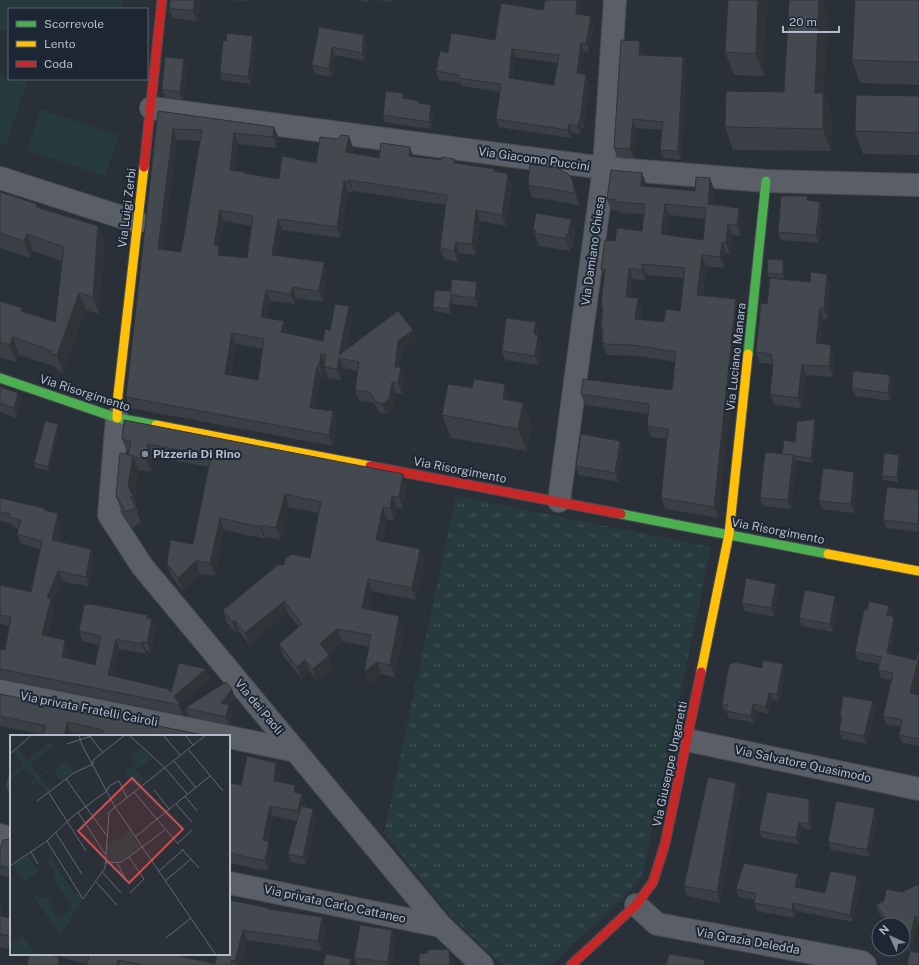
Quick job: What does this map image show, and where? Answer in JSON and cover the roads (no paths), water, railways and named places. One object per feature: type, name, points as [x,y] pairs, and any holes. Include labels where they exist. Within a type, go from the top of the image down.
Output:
[{"type":"street","name":"Via Luigi Zerbi","points":[[117,418],[118,395],[162,0]]},
{"type":"street","name":"Via Damiano Chiesa","points":[[558,501],[604,168],[615,0]]},
{"type":"street","name":"Via Giacomo Puccini","points":[[151,108],[604,168],[766,181],[919,185]]},
{"type":"street","points":[[0,178],[137,222]]},
{"type":"street","name":"Via Luciano Manara","points":[[729,534],[766,181]]},
{"type":"street","name":"Via Risorgimento","points":[[0,378],[117,418],[919,570]]},
{"type":"street","name":"Via dei Paoli","points":[[117,418],[109,515],[142,566],[441,926],[482,965]]},
{"type":"street","name":"Via Giuseppe Ungaretti","points":[[571,965],[636,905],[653,882],[665,844],[729,534]]},
{"type":"street","name":"Via privata Fratelli Cairoli","points":[[0,690],[219,735]]},
{"type":"street","points":[[230,737],[296,751]]},
{"type":"street","name":"Via Salvatore Quasimodo","points":[[687,740],[919,789]]},
{"type":"street","points":[[0,836],[10,838]]},
{"type":"street","name":"Via privata Carlo Cattaneo","points":[[230,883],[441,926]]},
{"type":"street","name":"Via Grazia Deledda","points":[[636,905],[657,924],[862,962],[865,965]]},
{"type":"place","name":"Pizzeria Di Rino","points":[[145,454]]}]
